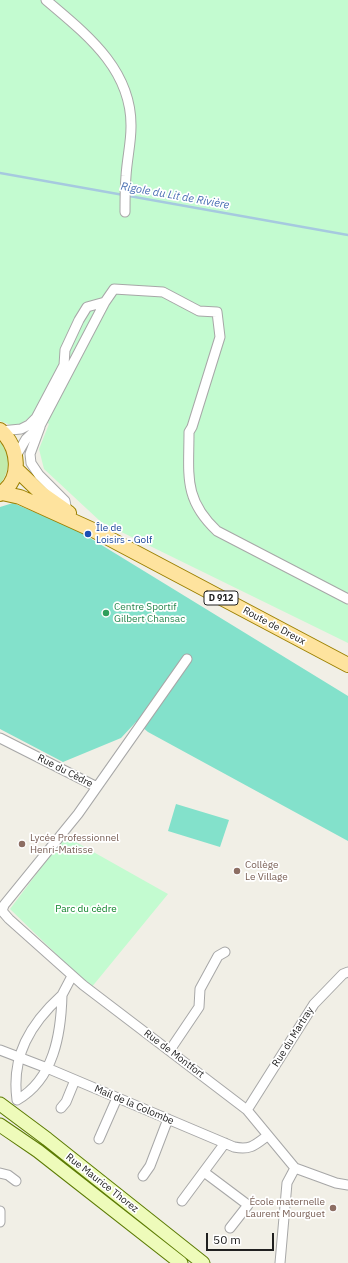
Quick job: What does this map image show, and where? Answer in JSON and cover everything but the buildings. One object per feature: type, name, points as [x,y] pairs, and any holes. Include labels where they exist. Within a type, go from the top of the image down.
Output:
[{"type":"main road","name":"Route de Dreux","points":[[1,431],[10,442],[16,462],[36,489],[95,531]]},
{"type":"main road","points":[[1,493],[13,478],[16,462]]},
{"type":"main road","name":"Route de Dreux","points":[[1,493],[20,497],[95,531],[348,665]]},
{"type":"main road","name":"Rue Maurice Thorez","points":[[5,1108],[204,1263]]},
{"type":"main road","name":"Rue Maurice Thorez","points":[[0,1125],[38,1151],[181,1263]]},
{"type":"street","points":[[46,0],[84,33],[106,55],[126,93],[131,126],[125,212]]},
{"type":"street","points":[[16,462],[26,439],[40,426],[105,302],[114,289],[163,292],[200,311],[217,312],[220,337],[192,427],[189,432],[190,487],[194,502],[204,519],[217,531],[348,600]]},
{"type":"street","points":[[1,431],[21,429],[36,418],[64,365],[65,350],[79,320],[87,307],[105,302]]},
{"type":"street","points":[[40,426],[39,434],[30,454],[31,464],[39,475],[65,501],[67,511]]},
{"type":"street","points":[[97,787],[187,660]]},
{"type":"street","name":"Rue du Cèdre","points":[[0,738],[97,787],[78,814],[4,905],[1,911]]},
{"type":"street","name":"Rue de Montfort","points":[[1,911],[72,976],[247,1110],[295,1168],[310,1175],[348,1185]]},
{"type":"street","points":[[170,1050],[198,1007],[200,989],[218,956],[225,952]]},
{"type":"street","name":"Rue du Martray","points":[[247,1110],[314,1004],[343,974],[348,972]]},
{"type":"street","points":[[17,1100],[16,1074],[19,1058],[35,1022],[62,995],[72,976]]},
{"type":"street","points":[[5,1108],[28,1094],[35,1087],[47,1068],[58,1039],[62,995]]},
{"type":"street","name":"Mail de la Colombe","points":[[0,1050],[47,1068],[225,1143],[245,1149],[256,1145],[267,1136]]},
{"type":"street","points":[[61,1108],[66,1102],[75,1080]]},
{"type":"street","points":[[99,1139],[117,1098]]},
{"type":"street","points":[[143,1176],[150,1166],[168,1119]]},
{"type":"street","points":[[182,1202],[225,1143]]},
{"type":"street","points":[[280,1263],[287,1183],[295,1168]]},
{"type":"street","points":[[204,1172],[248,1205],[230,1228]]},
{"type":"street","points":[[0,1173],[8,1175],[16,1181]]},
{"type":"street","points":[[0,1211],[0,1222]]},
{"type":"green space","points":[[0,0],[348,0],[348,643],[101,522],[44,469],[39,449],[49,424],[36,413],[16,427],[0,421]]},
{"type":"green space","points":[[0,442],[6,452],[8,463],[6,474],[0,484]]},
{"type":"green space","name":"Centre Sportif Gilbert Chansac","points":[[13,503],[77,530],[348,696],[348,841],[148,732],[136,722],[121,738],[63,762],[0,729],[0,507]]},
{"type":"green space","points":[[176,804],[229,820],[220,847],[168,831]]},
{"type":"green space","name":"Parc du cèdre","points":[[65,836],[168,894],[91,988],[10,909]]},
{"type":"waterway","name":"Rigole du Lit de Rivière","points":[[0,173],[348,235]]},
{"type":"place","name":"Île de Loisirs - Golf","points":[[88,534]]},
{"type":"place","name":"Centre Sportif Gilbert Chansac","points":[[106,613]]},
{"type":"place","name":"Lycée Professionnel Henri-Matisse","points":[[22,844]]},
{"type":"place","name":"Collège Le Village","points":[[237,871]]},
{"type":"place","name":"École maternelle Laurent Mourguet","points":[[333,1208]]}]
